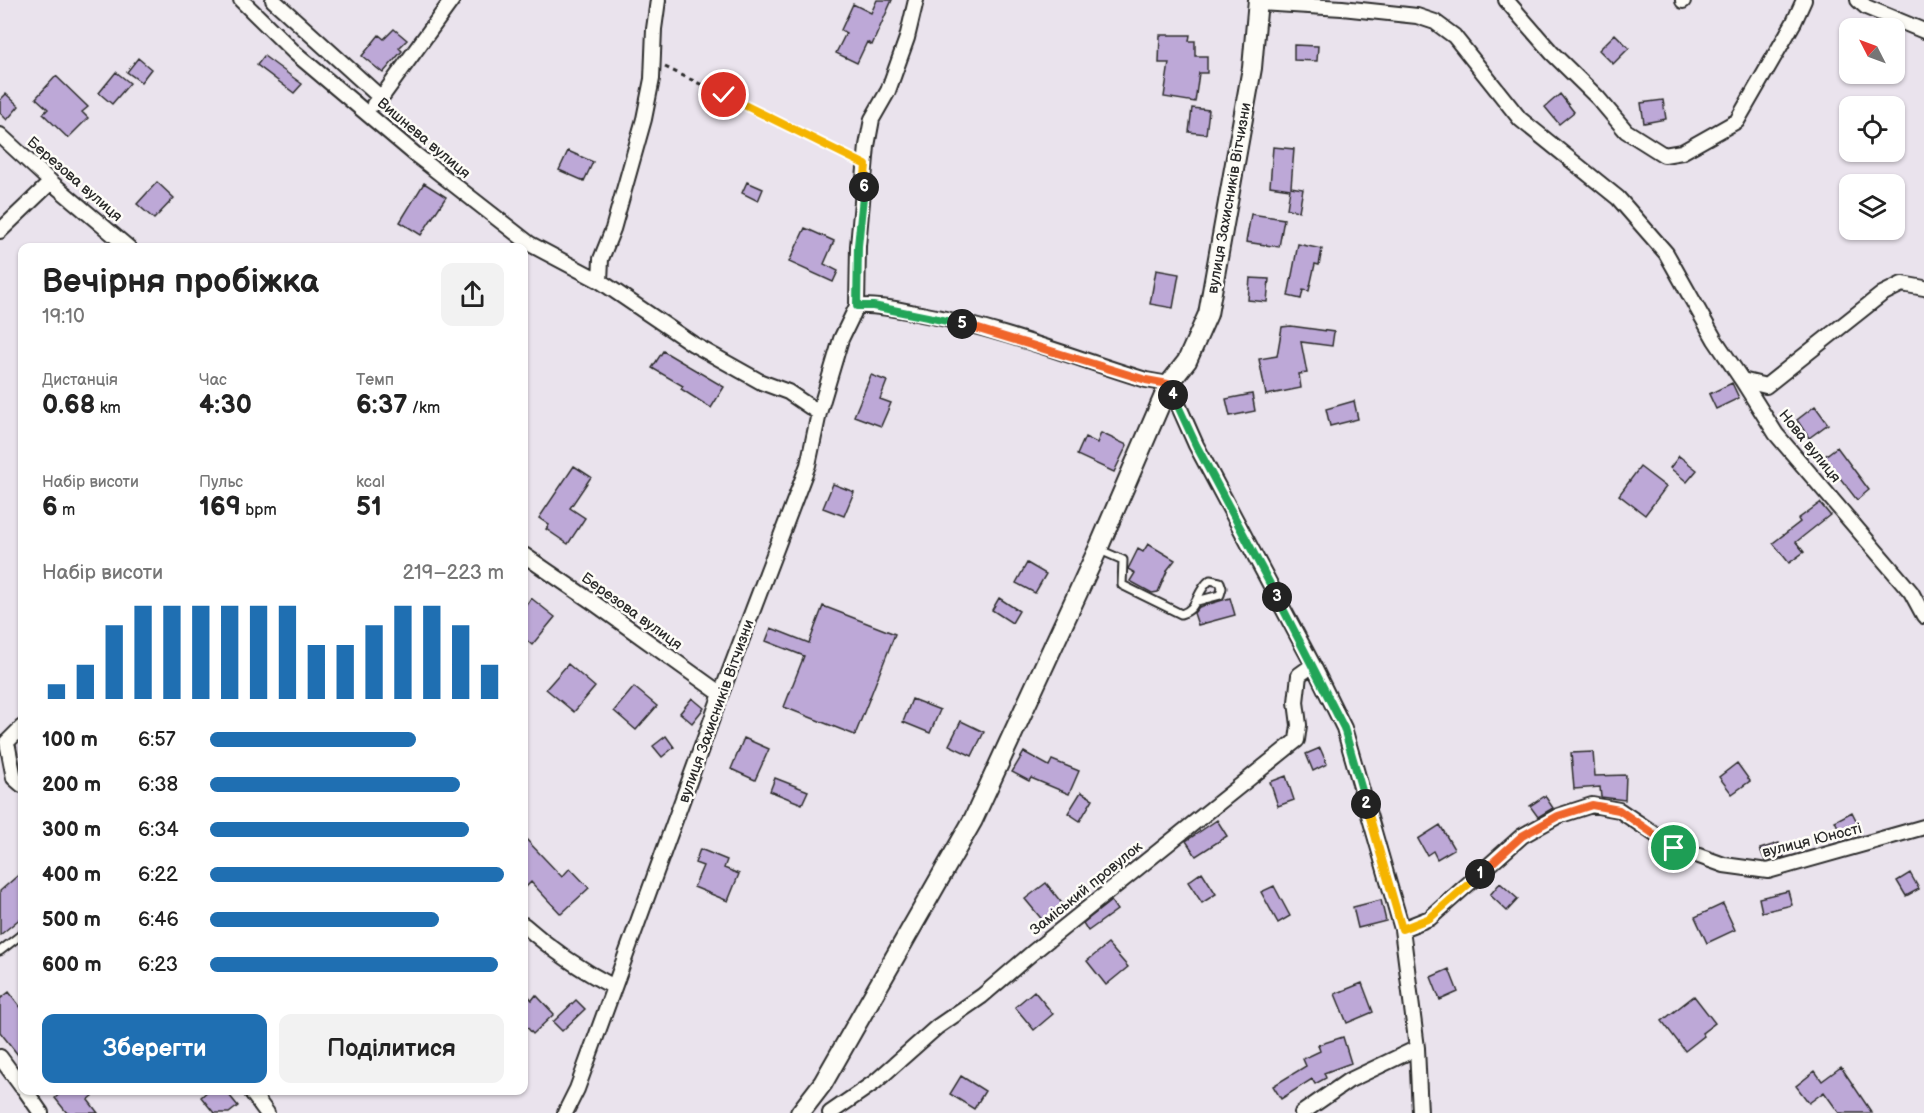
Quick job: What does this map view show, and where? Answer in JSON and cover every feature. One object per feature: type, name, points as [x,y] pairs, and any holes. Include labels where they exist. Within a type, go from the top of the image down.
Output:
[{"type":"street","name":"Вишнева вулиця","points":[[241,0],[294,52],[443,177],[530,244],[600,281],[693,344],[761,382],[788,392],[819,413]]},
{"type":"street","points":[[273,0],[381,98]]},
{"type":"street","points":[[365,111],[381,98],[452,0]]},
{"type":"street","points":[[600,281],[601,259],[613,229],[644,119],[652,79],[658,0]]},
{"type":"street","name":"вулиця Захисників Вітчизни","points":[[565,1113],[576,1089],[808,465],[819,413],[841,339],[857,306],[858,246],[872,119],[888,91],[907,38],[915,0]]},
{"type":"street","points":[[1506,0],[1552,53],[1598,98],[1626,131],[1664,155],[1682,152],[1737,121],[1794,22],[1804,0]]},
{"type":"street","points":[[1858,0],[1866,7],[1924,31]]},
{"type":"street","name":"вулиця Захисників Вітчизни","points":[[800,1113],[823,1083],[973,820],[1098,549],[1168,384],[1187,361],[1208,314],[1252,68],[1258,2]]},
{"type":"street","name":"Нова вулиця","points":[[1258,2],[1417,16],[1435,22],[1454,36],[1520,119],[1618,198],[1666,253],[1715,340],[1776,434],[1911,592],[1924,616]]},
{"type":"street","name":"Березова вулиця","points":[[0,135],[123,243]]},
{"type":"street","points":[[0,231],[51,182]]},
{"type":"street","points":[[1742,380],[1766,386],[1882,294],[1902,284],[1924,288]]},
{"type":"street","points":[[857,306],[873,306],[945,319],[1146,380],[1168,384],[1196,445],[1344,728],[1402,929],[1417,1048],[1420,1113]]},
{"type":"street","name":"Березова вулиця","points":[[528,558],[721,694]]},
{"type":"street","name":"Заміський провулок","points":[[830,1113],[875,1082],[937,1027],[982,996],[1032,953],[1297,740],[1299,725],[1296,702],[1299,675],[1313,665]]},
{"type":"street","points":[[18,731],[7,742],[14,778],[18,782]]},
{"type":"street","name":"вулиця Юності","points":[[1402,929],[1430,918],[1522,836],[1558,816],[1592,805],[1619,810],[1674,848],[1724,865],[1768,871],[1924,827]]},
{"type":"street","points":[[528,928],[585,972],[614,987]]},
{"type":"street","points":[[1302,1113],[1348,1081],[1417,1048]]},
{"type":"street","points":[[0,1057],[18,1081]]},
{"type":"street","points":[[28,1095],[41,1113]]},
{"type":"street","points":[[254,1095],[267,1113]]},
{"type":"lane","points":[[1098,549],[1123,560],[1122,585],[1181,614],[1197,601]]},
{"type":"lane","points":[[0,951],[18,937]]},
{"type":"path","points":[[653,61],[866,165]]},
{"type":"building","points":[[877,0],[892,0],[872,45],[867,42],[857,63],[836,53],[846,33],[841,30],[853,4],[871,13]]},
{"type":"building","points":[[394,29],[407,40],[399,48],[402,51],[383,73],[362,56],[379,35],[384,39]]},
{"type":"building","points":[[1615,34],[1629,48],[1613,64],[1599,50]]},
{"type":"building","points":[[1160,35],[1190,35],[1189,41],[1195,41],[1195,56],[1207,56],[1207,73],[1199,73],[1195,102],[1164,97],[1169,63],[1159,63]]},
{"type":"building","points":[[1294,45],[1318,46],[1317,61],[1294,60]]},
{"type":"building","points":[[264,56],[302,84],[294,93],[257,65]]},
{"type":"building","points":[[138,58],[151,69],[141,82],[127,72]]},
{"type":"building","points":[[116,72],[130,83],[112,104],[99,93]]},
{"type":"building","points":[[56,76],[88,107],[82,112],[88,118],[68,138],[43,114],[48,109],[36,98]]},
{"type":"building","points":[[6,94],[19,106],[7,120],[0,113],[0,100]]},
{"type":"building","points":[[1560,94],[1574,112],[1559,124],[1545,107]]},
{"type":"building","points":[[1663,100],[1666,119],[1644,123],[1641,103]]},
{"type":"building","points":[[1192,108],[1209,110],[1206,134],[1189,132]]},
{"type":"building","points":[[1273,147],[1294,149],[1291,187],[1303,189],[1299,211],[1287,209],[1290,189],[1270,186]]},
{"type":"building","points":[[568,151],[593,162],[584,181],[559,170]]},
{"type":"building","points":[[157,182],[174,198],[154,219],[137,204]]},
{"type":"building","points":[[747,182],[763,189],[758,201],[742,193]]},
{"type":"building","points":[[424,183],[446,197],[421,235],[400,222]]},
{"type":"building","points":[[1251,214],[1284,219],[1279,247],[1246,242]]},
{"type":"building","points":[[805,228],[834,241],[824,264],[838,271],[833,282],[789,262]]},
{"type":"building","points":[[1298,244],[1322,249],[1319,265],[1315,264],[1309,291],[1303,290],[1301,299],[1288,296]]},
{"type":"building","points":[[1156,270],[1179,274],[1173,308],[1150,304]]},
{"type":"building","points":[[1250,278],[1269,279],[1267,302],[1248,300]]},
{"type":"building","points":[[1291,326],[1334,332],[1332,346],[1301,342],[1307,373],[1299,374],[1301,388],[1266,395],[1259,359],[1277,356],[1282,327]]},
{"type":"building","points":[[663,351],[724,387],[711,408],[681,389],[683,386],[652,368]]},
{"type":"building","points":[[871,375],[887,381],[880,399],[891,403],[881,426],[854,416]]},
{"type":"building","points":[[1732,383],[1739,398],[1716,409],[1709,394]]},
{"type":"building","points":[[1252,394],[1255,411],[1230,416],[1226,399]]},
{"type":"building","points":[[1354,401],[1358,419],[1330,426],[1326,409]]},
{"type":"building","points":[[1815,406],[1828,424],[1809,438],[1797,420]]},
{"type":"building","points":[[1101,433],[1127,445],[1114,472],[1077,455],[1085,437],[1097,443]]},
{"type":"building","points":[[1837,447],[1869,490],[1857,500],[1840,478],[1837,480],[1821,459]]},
{"type":"building","points":[[1679,456],[1697,470],[1687,482],[1670,468]]},
{"type":"building","points":[[574,466],[591,477],[570,508],[585,518],[568,544],[546,529],[549,525],[539,518]]},
{"type":"building","points":[[1640,467],[1666,487],[1645,515],[1619,495]]},
{"type":"building","points":[[833,484],[854,492],[844,516],[823,508]]},
{"type":"building","points":[[1820,503],[1830,515],[1796,542],[1804,552],[1789,563],[1773,543],[1800,522],[1798,519]]},
{"type":"building","points":[[1148,544],[1175,560],[1168,569],[1158,592],[1152,593],[1130,581],[1135,573],[1128,569],[1138,549],[1143,552]]},
{"type":"building","points":[[1027,563],[1046,574],[1035,593],[1016,583]]},
{"type":"building","points":[[531,598],[555,617],[532,645],[528,642],[528,602]]},
{"type":"building","points":[[999,598],[1019,611],[1012,623],[992,610]]},
{"type":"building","points":[[1230,598],[1235,615],[1198,625],[1194,613],[1199,607]]},
{"type":"building","points":[[823,606],[895,634],[855,735],[784,707],[804,656],[766,641],[771,628],[809,643]]},
{"type":"building","points":[[568,664],[595,687],[574,712],[546,689]]},
{"type":"building","points":[[634,687],[657,706],[636,730],[614,711]]},
{"type":"building","points":[[692,698],[704,708],[692,723],[680,713]]},
{"type":"building","points":[[912,699],[940,710],[930,733],[903,722]]},
{"type":"building","points":[[961,721],[984,732],[972,756],[949,745]]},
{"type":"building","points":[[666,736],[674,747],[662,757],[653,746]]},
{"type":"building","points":[[744,738],[769,749],[755,780],[731,769]]},
{"type":"building","points":[[1320,748],[1327,764],[1313,771],[1306,754]]},
{"type":"building","points":[[1024,752],[1049,766],[1052,760],[1079,771],[1069,794],[1031,778],[1029,781],[1012,772]]},
{"type":"building","points":[[1593,752],[1595,776],[1626,775],[1625,800],[1601,797],[1600,787],[1574,789],[1571,753]]},
{"type":"building","points":[[1737,763],[1750,781],[1732,794],[1719,777]]},
{"type":"building","points":[[1286,776],[1294,800],[1278,806],[1270,782]]},
{"type":"building","points":[[775,778],[808,791],[802,804],[770,791]]},
{"type":"building","points":[[1081,792],[1093,799],[1080,821],[1068,813]]},
{"type":"building","points":[[1545,796],[1553,808],[1538,817],[1530,806]]},
{"type":"building","points":[[1852,812],[1860,828],[1843,837],[1835,821]]},
{"type":"building","points":[[1217,820],[1227,836],[1196,856],[1186,841]]},
{"type":"building","points":[[1440,825],[1454,849],[1437,859],[1433,851],[1427,855],[1418,839]]},
{"type":"building","points":[[528,841],[562,877],[570,868],[589,888],[561,914],[531,882],[528,885]]},
{"type":"building","points":[[1779,843],[1784,857],[1765,861],[1760,849]]},
{"type":"building","points":[[700,849],[727,860],[724,868],[739,874],[728,901],[694,887],[703,866],[695,863]]},
{"type":"building","points":[[1202,872],[1216,894],[1202,903],[1188,882]]},
{"type":"building","points":[[1910,873],[1919,889],[1906,896],[1897,881]]},
{"type":"building","points":[[18,875],[18,920],[0,935],[0,891]]},
{"type":"building","points":[[1046,883],[1064,906],[1044,922],[1025,899]]},
{"type":"building","points":[[1500,883],[1518,899],[1507,911],[1490,895]]},
{"type":"building","points":[[1274,886],[1290,916],[1278,923],[1261,892]]},
{"type":"building","points":[[1788,891],[1792,905],[1762,912],[1759,898]]},
{"type":"building","points":[[1381,900],[1386,921],[1358,928],[1353,907]]},
{"type":"building","points":[[1111,901],[1117,910],[1088,931],[1083,923]]},
{"type":"building","points":[[1723,904],[1735,930],[1707,943],[1695,917]]},
{"type":"building","points":[[1108,944],[1128,967],[1106,985],[1087,961]]},
{"type":"building","points":[[1449,969],[1458,992],[1440,1000],[1431,977]]},
{"type":"building","points":[[1362,983],[1373,1012],[1347,1023],[1335,994]]},
{"type":"building","points":[[1034,991],[1053,1014],[1034,1030],[1015,1007]]},
{"type":"building","points":[[9,992],[18,1004],[18,1055],[0,1032],[0,999]]},
{"type":"building","points":[[536,995],[554,1014],[533,1034],[528,1028],[528,996],[532,1000]]},
{"type":"building","points":[[1694,996],[1715,1023],[1702,1033],[1704,1036],[1685,1051],[1662,1021]]},
{"type":"building","points":[[576,1000],[585,1009],[562,1031],[553,1022]]},
{"type":"building","points":[[1343,1037],[1351,1063],[1324,1073],[1326,1078],[1315,1084],[1312,1079],[1281,1099],[1273,1086],[1306,1066],[1303,1059],[1320,1051],[1318,1045]]},
{"type":"building","points":[[1841,1067],[1872,1113],[1839,1113],[1824,1092],[1809,1103],[1796,1086],[1815,1071],[1822,1081]]},
{"type":"building","points":[[961,1076],[985,1091],[974,1109],[950,1094]]},
{"type":"building","points":[[58,1095],[94,1095],[88,1100],[98,1113],[67,1113],[55,1098]]},
{"type":"building","points":[[203,1095],[229,1095],[238,1106],[229,1113],[214,1113],[201,1097]]},
{"type":"route","points":[[724,95],[866,165],[858,246],[857,306],[873,306],[945,319],[1146,380],[1168,384],[1196,445],[1344,728],[1402,929],[1430,918],[1522,836],[1558,816],[1592,805],[1619,810],[1674,848]]}]
